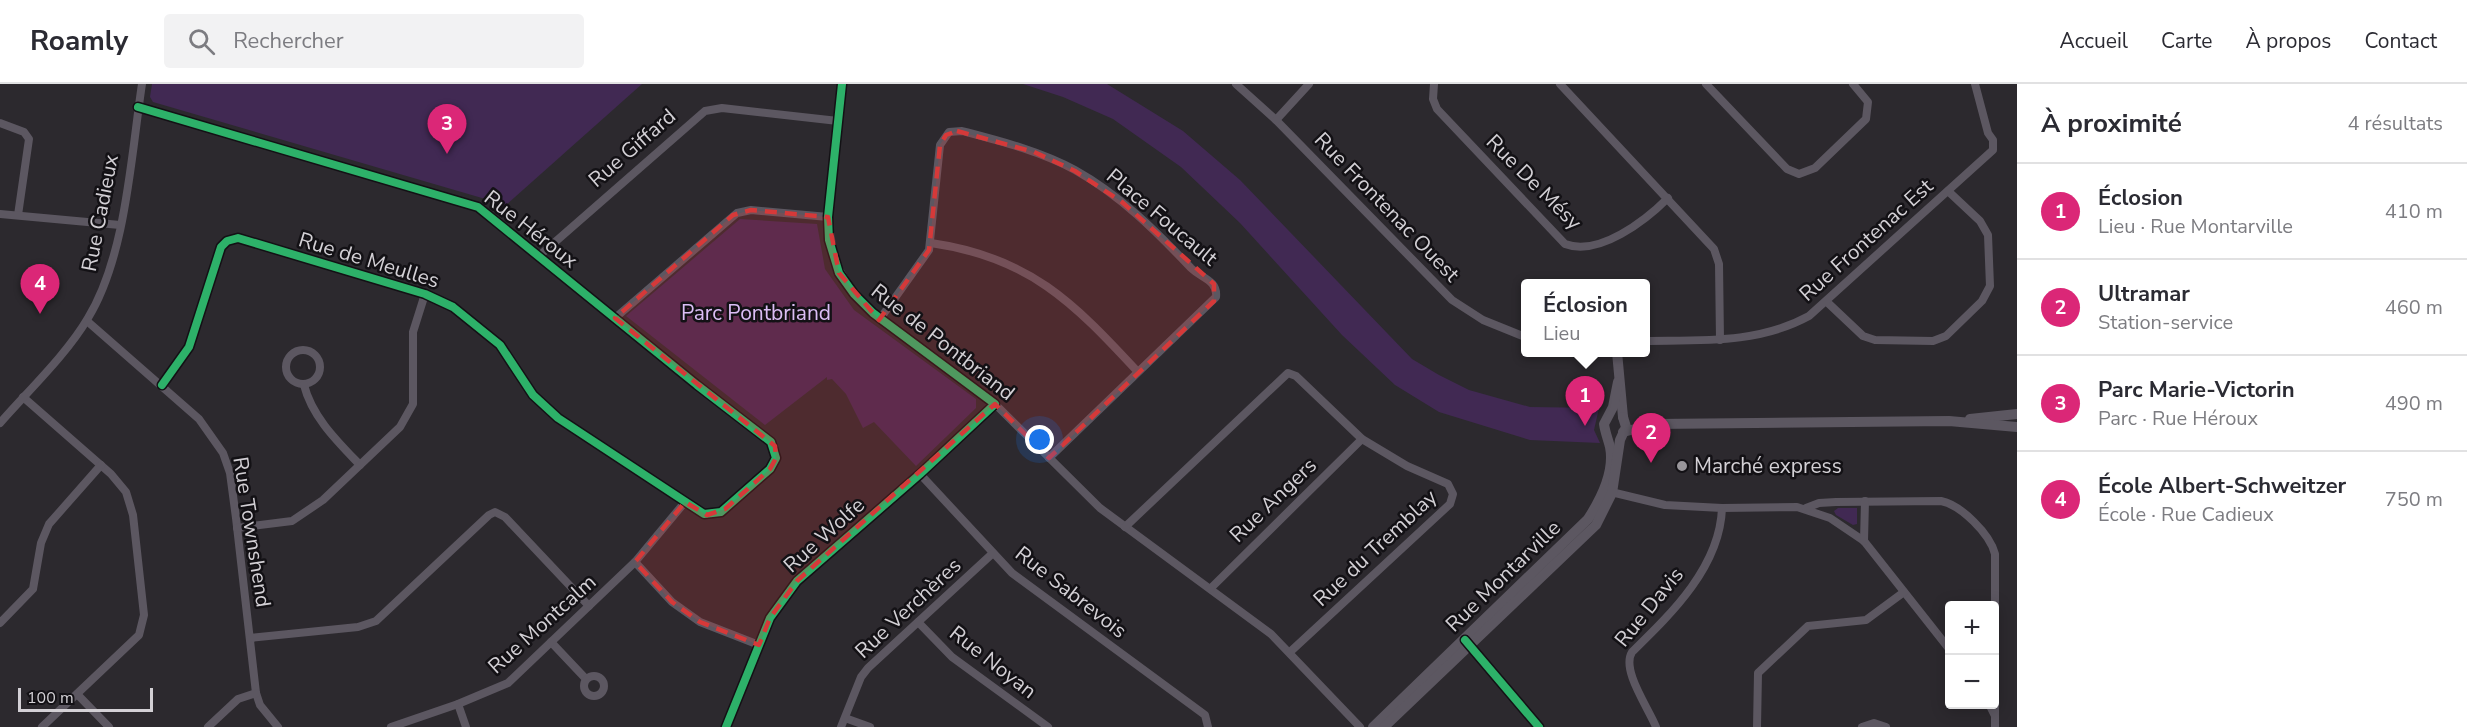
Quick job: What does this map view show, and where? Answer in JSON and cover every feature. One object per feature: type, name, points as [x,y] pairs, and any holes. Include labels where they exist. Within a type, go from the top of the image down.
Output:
[{"type":"street","name":"Rue Cadieux","points":[[0,423],[87,321],[107,279],[120,225],[142,84]]},
{"type":"street","name":"Rue de Pontbriand","points":[[842,84],[828,217],[829,240],[839,273],[854,294],[880,319],[995,404],[1087,497],[1211,588],[1290,652],[1360,727]]},
{"type":"street","name":"Rue Frontenac Ouest","points":[[1236,84],[1276,120],[1452,300],[1483,320],[1521,335]]},
{"type":"street","points":[[1276,120],[1309,84]]},
{"type":"street","name":"Rue De Mésy","points":[[1434,84],[1433,99],[1437,109],[1565,244],[1577,246],[1613,238],[1644,220],[1668,198]]},
{"type":"street","points":[[1560,84],[1668,198],[1717,255],[1720,340]]},
{"type":"street","points":[[1706,84],[1786,169],[1799,174],[1815,168],[1866,119],[1868,102],[1853,84]]},
{"type":"street","name":"Rue Frontenac Est","points":[[1650,341],[1720,340],[1782,329],[1809,316],[1827,302],[1993,150],[1994,145],[1988,134],[1974,84]]},
{"type":"street","name":"Rue Héroux","points":[[138,107],[469,203],[485,212],[697,385],[771,442],[775,446],[776,458]]},
{"type":"street","name":"Rue Giffard","points":[[539,256],[705,111],[722,108],[838,121]]},
{"type":"street","points":[[0,123],[24,132],[29,139],[18,215]]},
{"type":"street","name":"Place Foucault","points":[[880,319],[926,257],[931,243],[940,145],[949,132],[957,130],[996,140],[1034,152],[1075,171],[1122,202],[1154,228],[1199,276],[1211,281],[1216,288],[1214,301],[1137,371],[1049,458]]},
{"type":"street","points":[[1827,302],[1863,336],[1869,338],[1933,340],[1946,336],[1982,301],[1990,286],[1988,235],[1980,221],[1948,191]]},
{"type":"street","points":[[615,318],[737,213],[752,210],[828,217]]},
{"type":"street","points":[[0,214],[120,225]]},
{"type":"street","name":"Rue de Meulles","points":[[162,385],[189,347],[220,250],[230,240],[243,239],[425,294],[453,307],[500,345],[533,395],[558,418],[704,514],[718,513],[770,469],[776,458]]},
{"type":"street","points":[[931,243],[991,256],[1032,275],[1088,319],[1137,371]]},
{"type":"street","points":[[237,528],[292,521],[323,500],[400,427],[413,404],[413,332],[425,294]]},
{"type":"street","name":"Rue Townshend","points":[[87,321],[209,429],[220,447],[230,472],[256,693],[260,705],[278,727]]},
{"type":"street","points":[[305,350],[315,355],[321,365],[315,381],[304,385],[293,382],[286,367],[294,352],[305,350]]},
{"type":"street","name":"Rue Montarville","points":[[1373,727],[1587,535],[1603,513],[1622,433],[1626,425],[1618,382],[1617,357]]},
{"type":"street","name":"Rue du Tremblay","points":[[1125,527],[1285,374],[1296,376],[1362,439],[1407,466],[1446,482],[1452,488],[1452,499],[1290,652]]},
{"type":"street","name":"Rue Montarville","points":[[1608,491],[1610,454],[1604,421],[1609,415],[1618,382]]},
{"type":"street","points":[[304,385],[307,399],[328,431],[360,465]]},
{"type":"street","points":[[23,397],[101,465],[123,488],[132,507],[144,623],[139,635],[42,727]]},
{"type":"street","name":"Rue Wolfe","points":[[726,727],[770,618],[796,581],[920,474],[995,404]]},
{"type":"street","points":[[1609,415],[1616,413],[1623,417],[1655,424],[1949,422],[2017,427]]},
{"type":"street","points":[[1949,422],[2017,414]]},
{"type":"street","points":[[1604,428],[1612,435],[1655,424]]},
{"type":"street","name":"Rue Angers","points":[[1211,588],[1362,439]]},
{"type":"street","points":[[0,623],[33,589],[41,543],[49,524],[101,465]]},
{"type":"street","name":"Rue Sabrevois","points":[[920,474],[993,553],[1034,590],[1205,715],[1208,727]]},
{"type":"street","points":[[1608,491],[1665,505],[1722,508],[1806,508],[1819,503],[1945,501],[1956,507],[1991,543],[1995,554],[1995,601]]},
{"type":"street","points":[[1864,541],[1865,501]]},
{"type":"street","name":"Rue Montcalm","points":[[391,727],[458,704],[508,682],[635,562],[685,502]]},
{"type":"street","name":"Rue Davis","points":[[1656,727],[1629,671],[1628,660],[1632,652],[1680,604],[1696,580],[1718,533],[1722,508]]},
{"type":"street","points":[[1806,508],[1837,522],[1864,541],[1945,644]]},
{"type":"street","points":[[250,638],[357,627],[376,621],[489,515],[495,512],[505,517],[589,606]]},
{"type":"street","name":"Rue Verchères","points":[[841,727],[866,671],[993,553]]},
{"type":"street","points":[[635,562],[672,602],[700,622],[759,645]]},
{"type":"street","points":[[1757,727],[1758,673],[1795,637],[1814,624],[1866,620],[1904,592]]},
{"type":"street","name":"Rue Noyan","points":[[918,622],[952,657],[1048,727]]},
{"type":"street","points":[[551,642],[586,679]]},
{"type":"street","points":[[1467,643],[1539,727]]},
{"type":"street","name":"Rue Montarville","points":[[1384,727],[1467,643]]},
{"type":"street","points":[[1995,655],[1995,727]]},
{"type":"street","points":[[208,727],[238,699],[256,693]]},
{"type":"street","points":[[77,694],[109,727]]},
{"type":"street","points":[[458,704],[466,727]]},
{"type":"street","points":[[1991,709],[1995,716]]},
{"type":"street","points":[[845,717],[870,727]]},
{"type":"street","points":[[1862,727],[1874,723],[1886,727]]},
{"type":"highlighted area","points":[[957,131],[1034,152],[1075,171],[1122,202],[1214,284],[1214,301],[1049,458],[995,404],[797,581],[770,618],[759,645],[700,622],[672,602],[635,562],[685,502],[707,515],[725,509],[770,469],[776,458],[775,446],[615,318],[733,215],[751,210],[828,217],[839,273],[879,320],[929,250],[940,145],[946,135]]},
{"type":"green space","points":[[152,84],[642,84],[506,205],[153,102],[150,97]]},
{"type":"green space","points":[[1023,84],[1107,84],[1183,131],[1240,180],[1412,359],[1469,390],[1530,407],[1599,408],[1594,430],[1600,443],[1530,440],[1439,412],[1395,385],[1342,335],[1240,223],[1181,167],[1113,119],[1063,97]]},
{"type":"green space","name":"Parc Pontbriand","points":[[740,219],[817,224],[825,269],[854,310],[976,399],[976,408],[916,466],[874,422],[863,428],[846,394],[832,379],[827,380],[827,377],[765,425],[626,316]]},
{"type":"green space","points":[[1838,508],[1857,508],[1857,524],[1853,525],[1836,515],[1834,511]]},
{"type":"cycle path","points":[[726,727],[770,618],[797,581],[920,474],[995,404],[873,313],[854,294],[839,273],[829,240],[828,217],[842,84]]},
{"type":"cycle path","points":[[138,107],[478,207],[697,385],[771,442],[776,458],[770,469],[721,512],[704,514],[558,418],[533,395],[500,345],[453,307],[425,294],[238,238],[227,241],[221,247],[189,347],[162,385]]},
{"type":"cycle path","points":[[1465,640],[1539,727]]},
{"type":"place","name":"Parc Marie-Victorin","points":[[447,154]]},
{"type":"place","name":"École Albert-Schweitzer","points":[[40,314]]},
{"type":"place","name":"Éclosion","points":[[1585,426]]},
{"type":"place","name":"Ultramar","points":[[1651,463]]},
{"type":"place","name":"Marché express","points":[[1682,466]]}]
